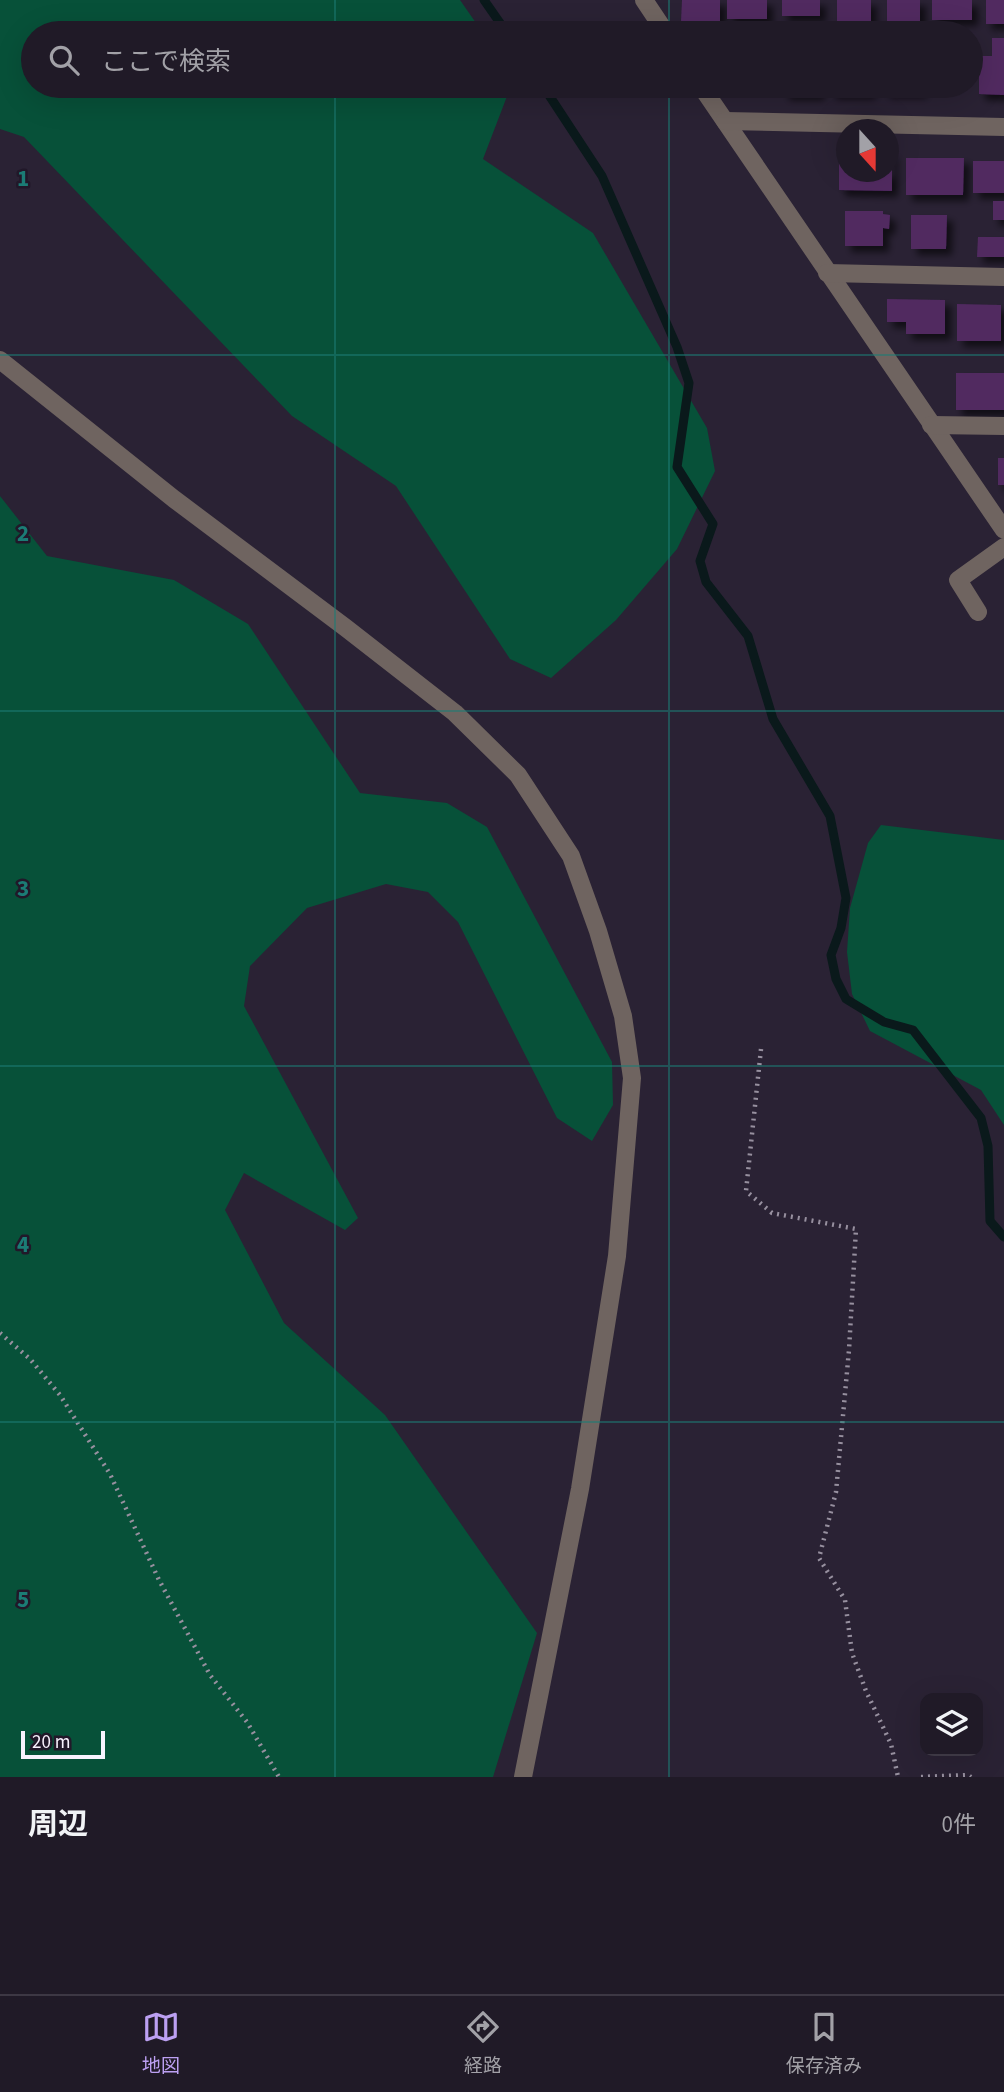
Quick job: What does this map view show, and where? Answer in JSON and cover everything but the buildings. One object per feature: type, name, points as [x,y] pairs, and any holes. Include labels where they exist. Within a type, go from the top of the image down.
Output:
[{"type":"street","points":[[644,0],[658,21]]},
{"type":"street","points":[[709,98],[1004,530]]},
{"type":"street","points":[[725,121],[1004,127]]},
{"type":"street","points":[[827,273],[1004,277]]},
{"type":"street","points":[[0,360],[174,499],[454,713],[518,775],[571,856],[598,931],[623,1016],[632,1078],[615,1270],[580,1489],[523,1777]]},
{"type":"street","points":[[931,425],[1004,426]]},
{"type":"street","points":[[978,612],[958,580],[1004,547]]},
{"type":"path","points":[[761,1049],[746,1191],[772,1213],[856,1229],[849,1350],[836,1492],[818,1558],[845,1600],[852,1653],[866,1691],[891,1744],[898,1777]]},
{"type":"path","points":[[0,1333],[30,1359],[60,1395],[110,1474],[159,1580],[210,1675],[247,1722],[279,1777]]},
{"type":"path","points":[[921,1777],[939,1774],[971,1777]]},
{"type":"green space","points":[[0,0],[460,0],[475,21],[21,21],[21,98],[506,98],[483,159],[593,233],[707,428],[715,471],[677,549],[616,620],[551,678],[510,659],[396,486],[292,416],[24,137],[0,129]]},
{"type":"green space","points":[[0,496],[47,556],[174,580],[248,624],[360,793],[447,803],[487,827],[612,1062],[613,1105],[592,1141],[557,1118],[458,922],[428,892],[386,884],[307,908],[250,966],[244,1006],[358,1218],[345,1230],[244,1173],[225,1210],[284,1323],[385,1415],[537,1633],[493,1777],[0,1777]]},
{"type":"green space","points":[[881,825],[1004,840],[1004,1125],[981,1090],[870,1031],[852,994],[847,952],[850,908],[868,843]]},
{"type":"waterway","points":[[484,0],[499,21]]},
{"type":"waterway","points":[[551,98],[602,176],[677,347],[689,383],[677,467],[713,524],[700,561],[706,582],[748,636],[773,719],[830,816],[846,898],[841,928],[831,955],[836,979],[846,999],[884,1022],[913,1030],[981,1118],[988,1146],[990,1221],[1004,1237]]}]
